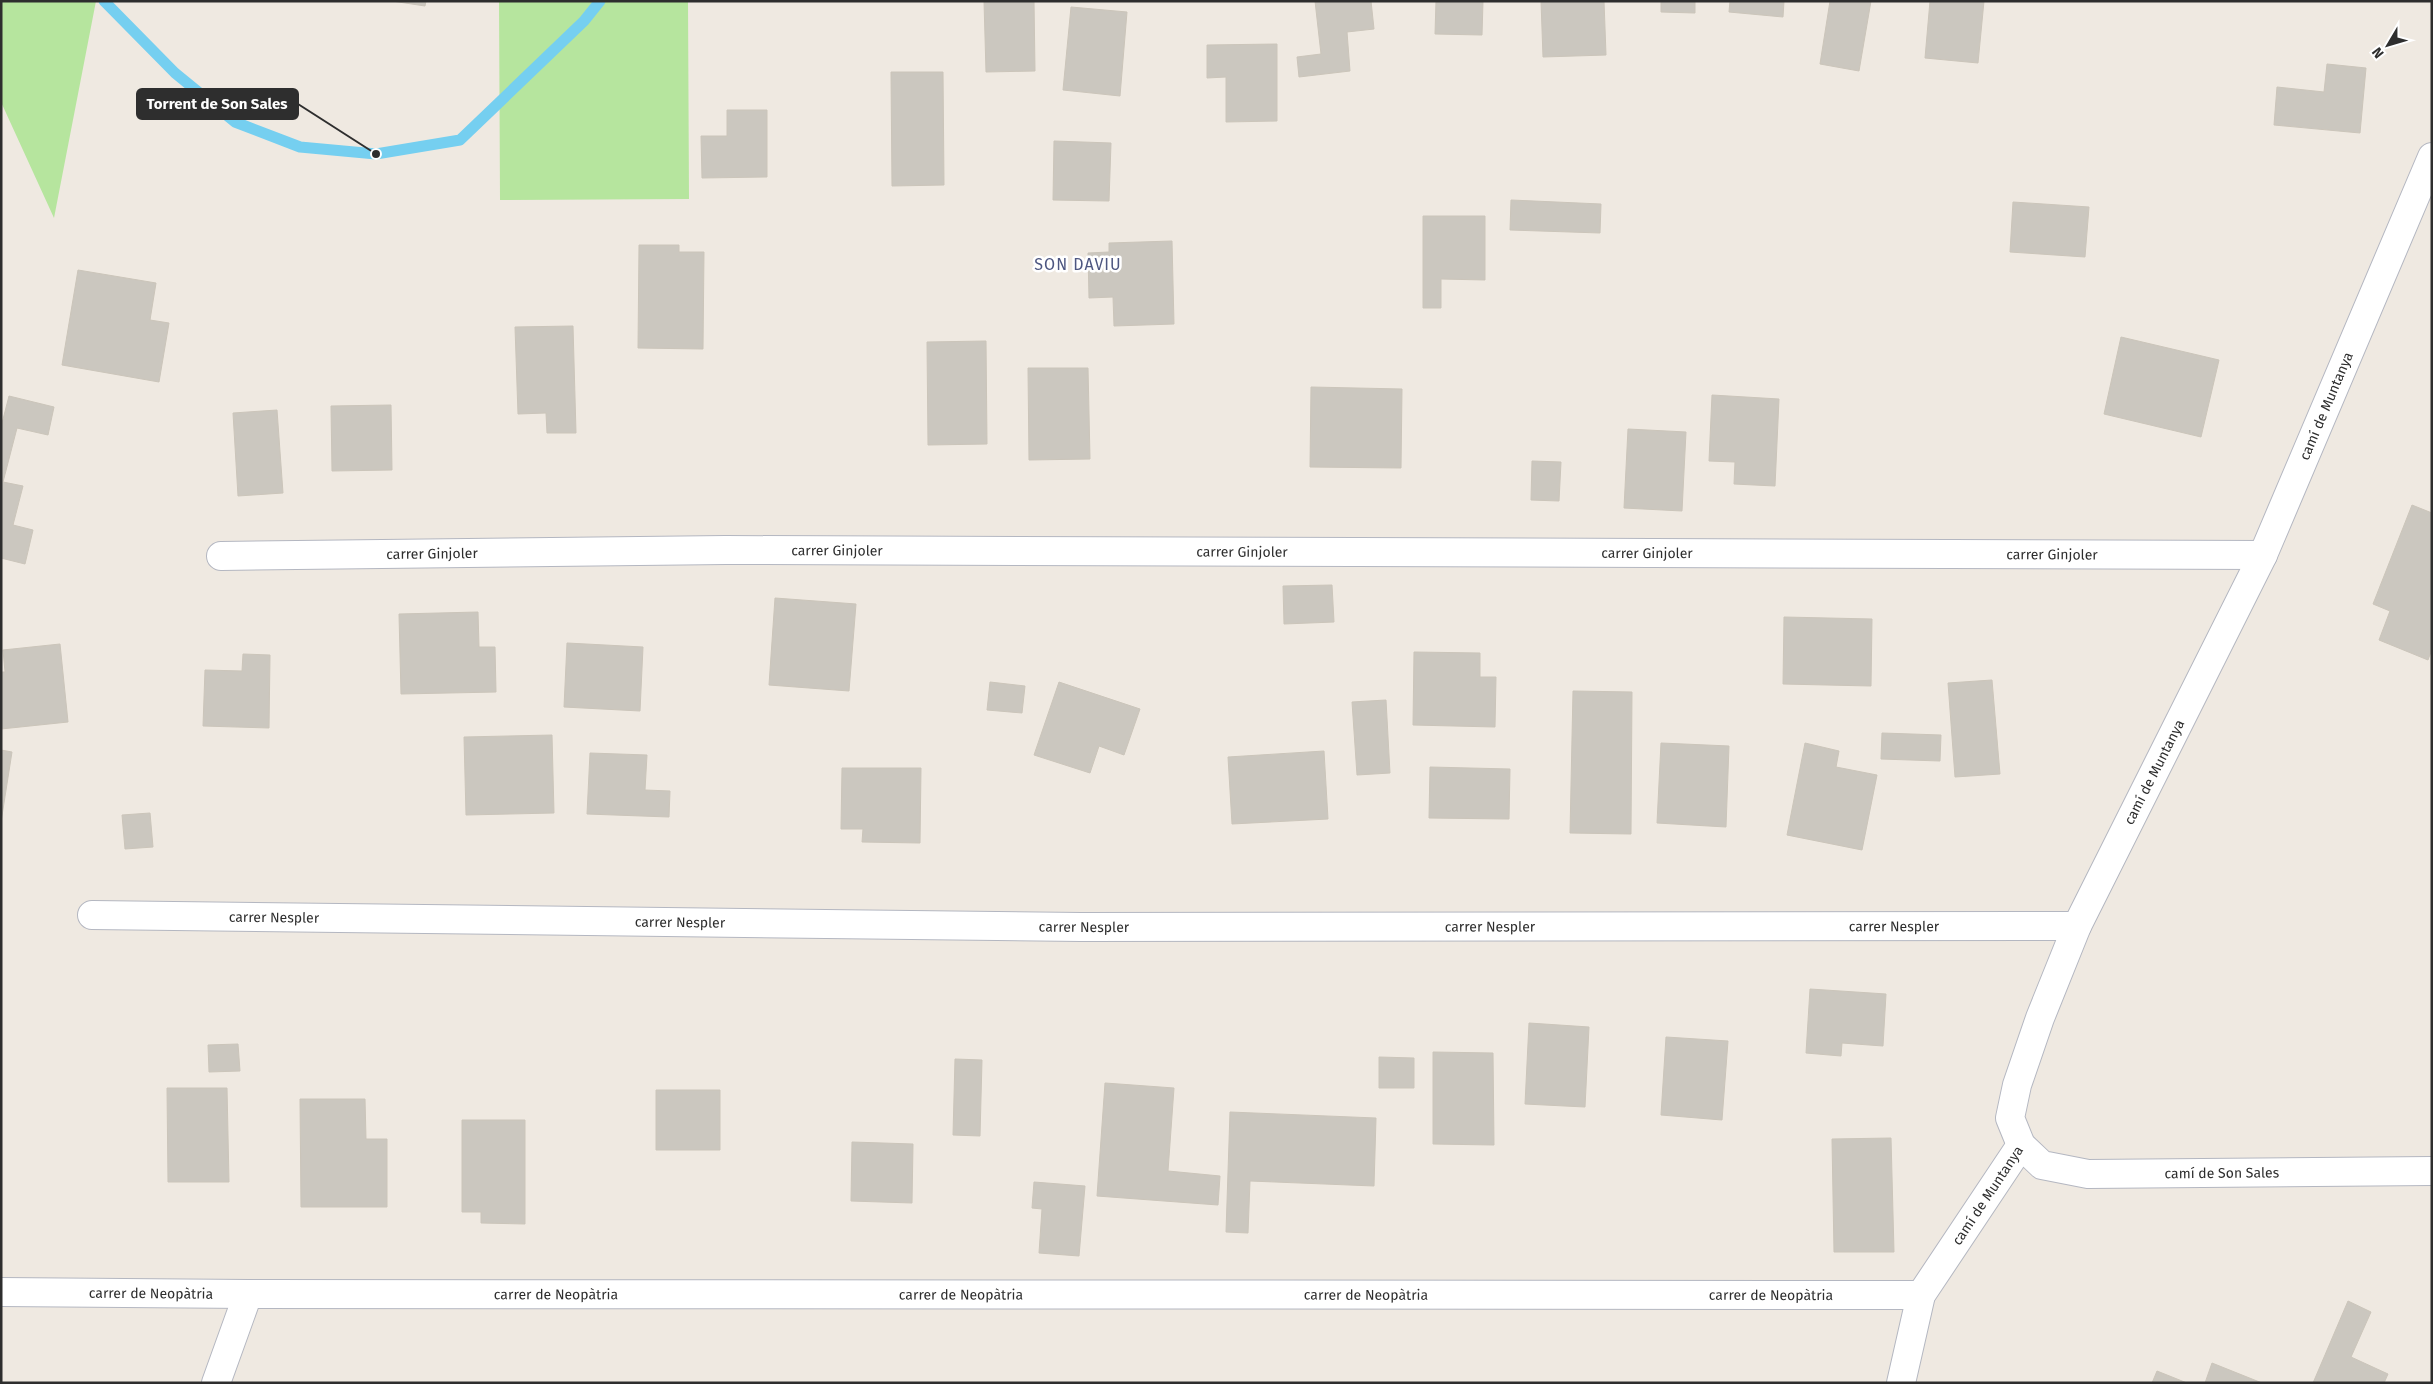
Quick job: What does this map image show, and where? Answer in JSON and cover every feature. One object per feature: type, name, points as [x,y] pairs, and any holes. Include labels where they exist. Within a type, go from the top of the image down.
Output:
[{"type":"street","name":"camí de Muntanya","points":[[1901,1383],[1921,1295],[2020,1145],[2010,1118],[2017,1085],[2040,1018],[2077,926],[2263,554],[2432,157]]},
{"type":"street","name":"carrer Ginjoler","points":[[221,556],[726,550],[2263,554]]},
{"type":"street","name":"carrer Nespler","points":[[92,915],[1081,928],[2077,926]]},
{"type":"street","name":"camí de Son Sales","points":[[2020,1145],[2042,1165],[2088,1174],[2432,1171]]},
{"type":"street","name":"carrer de Neopàtria","points":[[1,1292],[248,1294],[1921,1295]]},
{"type":"street","points":[[216,1383],[248,1294]]},
{"type":"green space","points":[[1,1],[96,1],[54,218],[1,102]]},
{"type":"green space","points":[[499,1],[688,1],[689,199],[500,200]]},
{"type":"building","points":[[392,1],[426,1],[425,6]]},
{"type":"building","points":[[984,1],[1034,1],[1035,71],[986,72]]},
{"type":"building","points":[[1315,1],[1371,1],[1374,29],[1347,32],[1350,71],[1299,77],[1297,57],[1321,54]]},
{"type":"building","points":[[1436,1],[1483,1],[1482,35],[1435,34]]},
{"type":"building","points":[[1541,1],[1604,1],[1606,55],[1543,57]]},
{"type":"building","points":[[1661,1],[1695,1],[1695,13],[1661,12]]},
{"type":"building","points":[[1730,1],[1784,1],[1783,17],[1729,12]]},
{"type":"building","points":[[1830,1],[1871,1],[1859,71],[1820,64]]},
{"type":"building","points":[[1930,1],[1984,1],[1978,63],[1925,58]]},
{"type":"building","points":[[1071,7],[1127,12],[1120,96],[1063,90]]},
{"type":"building","points":[[1277,44],[1277,121],[1226,122],[1226,77],[1207,78],[1207,45]]},
{"type":"building","points":[[2327,64],[2366,68],[2360,133],[2274,125],[2277,87],[2324,92]]},
{"type":"building","points":[[891,72],[943,72],[944,185],[892,186]]},
{"type":"building","points":[[727,110],[767,110],[767,177],[702,178],[701,136],[727,136]]},
{"type":"building","points":[[1054,141],[1111,143],[1109,201],[1053,200]]},
{"type":"building","points":[[1511,200],[1601,204],[1600,233],[1510,230]]},
{"type":"building","points":[[2013,202],[2089,207],[2085,257],[2010,252]]},
{"type":"building","points":[[1423,216],[1485,216],[1485,280],[1441,279],[1441,308],[1423,308]]},
{"type":"building","points":[[1172,241],[1174,324],[1114,326],[1113,297],[1089,298],[1088,253],[1109,252],[1109,243]]},
{"type":"building","points":[[639,245],[679,245],[679,252],[704,252],[703,349],[638,348]]},
{"type":"building","points":[[78,270],[156,283],[150,320],[169,323],[159,382],[62,365]]},
{"type":"building","points":[[573,326],[576,433],[547,433],[546,413],[518,414],[515,327]]},
{"type":"building","points":[[2121,337],[2219,360],[2201,437],[2104,414]]},
{"type":"building","points":[[986,341],[987,444],[928,445],[927,342]]},
{"type":"building","points":[[1028,368],[1088,368],[1090,459],[1029,460]]},
{"type":"building","points":[[1311,387],[1402,389],[1401,468],[1310,467]]},
{"type":"building","points":[[1712,395],[1779,399],[1775,486],[1734,484],[1735,462],[1709,461]]},
{"type":"building","points":[[9,396],[54,407],[48,435],[17,428],[3,482],[23,486],[13,525],[33,530],[25,564],[1,558],[1,427]]},
{"type":"building","points":[[391,405],[392,470],[332,471],[331,406]]},
{"type":"building","points":[[277,410],[283,493],[238,496],[233,413]]},
{"type":"building","points":[[1628,429],[1686,432],[1682,511],[1624,508]]},
{"type":"building","points":[[1532,461],[1561,462],[1559,501],[1531,500]]},
{"type":"building","points":[[2412,505],[2432,513],[2432,649],[2428,660],[2379,640],[2390,611],[2373,604]]},
{"type":"building","points":[[1332,585],[1334,622],[1284,624],[1283,586]]},
{"type":"building","points":[[775,598],[856,604],[849,691],[769,685]]},
{"type":"building","points":[[478,612],[479,647],[495,647],[496,692],[401,694],[399,614]]},
{"type":"building","points":[[1784,617],[1872,619],[1871,686],[1783,684]]},
{"type":"building","points":[[567,643],[643,647],[640,711],[564,707]]},
{"type":"building","points":[[60,644],[68,722],[1,729],[1,672],[5,672],[3,650]]},
{"type":"building","points":[[1414,652],[1480,653],[1480,677],[1496,677],[1495,727],[1413,725]]},
{"type":"building","points":[[243,654],[270,655],[269,728],[203,726],[205,670],[242,671]]},
{"type":"building","points":[[1992,680],[2000,774],[1955,777],[1948,683]]},
{"type":"building","points":[[990,682],[1025,686],[1022,713],[987,710]]},
{"type":"building","points":[[1059,682],[1140,709],[1124,755],[1099,746],[1090,773],[1034,755]]},
{"type":"building","points":[[1573,691],[1632,692],[1631,834],[1570,833]]},
{"type":"building","points":[[1386,700],[1390,773],[1357,775],[1352,702]]},
{"type":"building","points":[[1882,733],[1941,735],[1940,761],[1881,759]]},
{"type":"building","points":[[552,735],[554,813],[466,815],[464,737]]},
{"type":"building","points":[[1661,743],[1729,746],[1726,827],[1657,823]]},
{"type":"building","points":[[1805,743],[1839,751],[1836,767],[1877,775],[1862,850],[1787,835]]},
{"type":"building","points":[[1,750],[12,752],[1,822]]},
{"type":"building","points":[[1324,751],[1328,819],[1232,824],[1228,757]]},
{"type":"building","points":[[590,753],[647,755],[645,790],[670,791],[669,817],[587,814]]},
{"type":"building","points":[[1430,767],[1510,769],[1509,819],[1429,818]]},
{"type":"building","points":[[842,768],[921,768],[920,843],[862,842],[863,829],[841,829]]},
{"type":"building","points":[[150,813],[153,847],[125,849],[122,815]]},
{"type":"building","points":[[1810,989],[1886,994],[1883,1046],[1842,1043],[1841,1056],[1806,1053]]},
{"type":"building","points":[[1529,1023],[1589,1027],[1585,1107],[1525,1104]]},
{"type":"building","points":[[1666,1037],[1728,1041],[1722,1120],[1661,1115]]},
{"type":"building","points":[[238,1044],[240,1071],[209,1072],[208,1045]]},
{"type":"building","points":[[1433,1052],[1493,1053],[1494,1145],[1433,1144]]},
{"type":"building","points":[[1379,1057],[1414,1058],[1414,1088],[1379,1088]]},
{"type":"building","points":[[955,1059],[982,1060],[980,1136],[953,1135]]},
{"type":"building","points":[[1105,1083],[1174,1088],[1168,1171],[1220,1176],[1218,1205],[1097,1196]]},
{"type":"building","points":[[167,1088],[227,1088],[229,1182],[168,1182]]},
{"type":"building","points":[[656,1090],[720,1090],[720,1150],[656,1150]]},
{"type":"building","points":[[300,1099],[365,1099],[366,1139],[387,1139],[387,1207],[301,1207]]},
{"type":"building","points":[[1230,1112],[1376,1118],[1374,1186],[1250,1181],[1248,1233],[1226,1232]]},
{"type":"building","points":[[462,1120],[525,1120],[525,1224],[481,1223],[481,1212],[462,1212]]},
{"type":"building","points":[[1891,1138],[1894,1252],[1834,1252],[1832,1139]]},
{"type":"building","points":[[852,1142],[913,1144],[912,1203],[851,1201]]},
{"type":"building","points":[[1034,1182],[1085,1186],[1079,1256],[1039,1253],[1042,1209],[1032,1208]]},
{"type":"building","points":[[2348,1301],[2371,1312],[2351,1357],[2388,1374],[2384,1383],[2313,1383]]},
{"type":"building","points":[[2212,1363],[2262,1383],[2205,1383]]},
{"type":"building","points":[[2157,1371],[2187,1383],[2152,1383]]},
{"type":"waterway","points":[[104,1],[175,73],[235,122],[300,147],[376,154],[460,140],[584,21],[600,1]]},
{"type":"place","name":"Torrent de Son Sales","points":[[376,154]]},
{"type":"district","name":"SON DAVIU","points":[[1078,264]]}]
